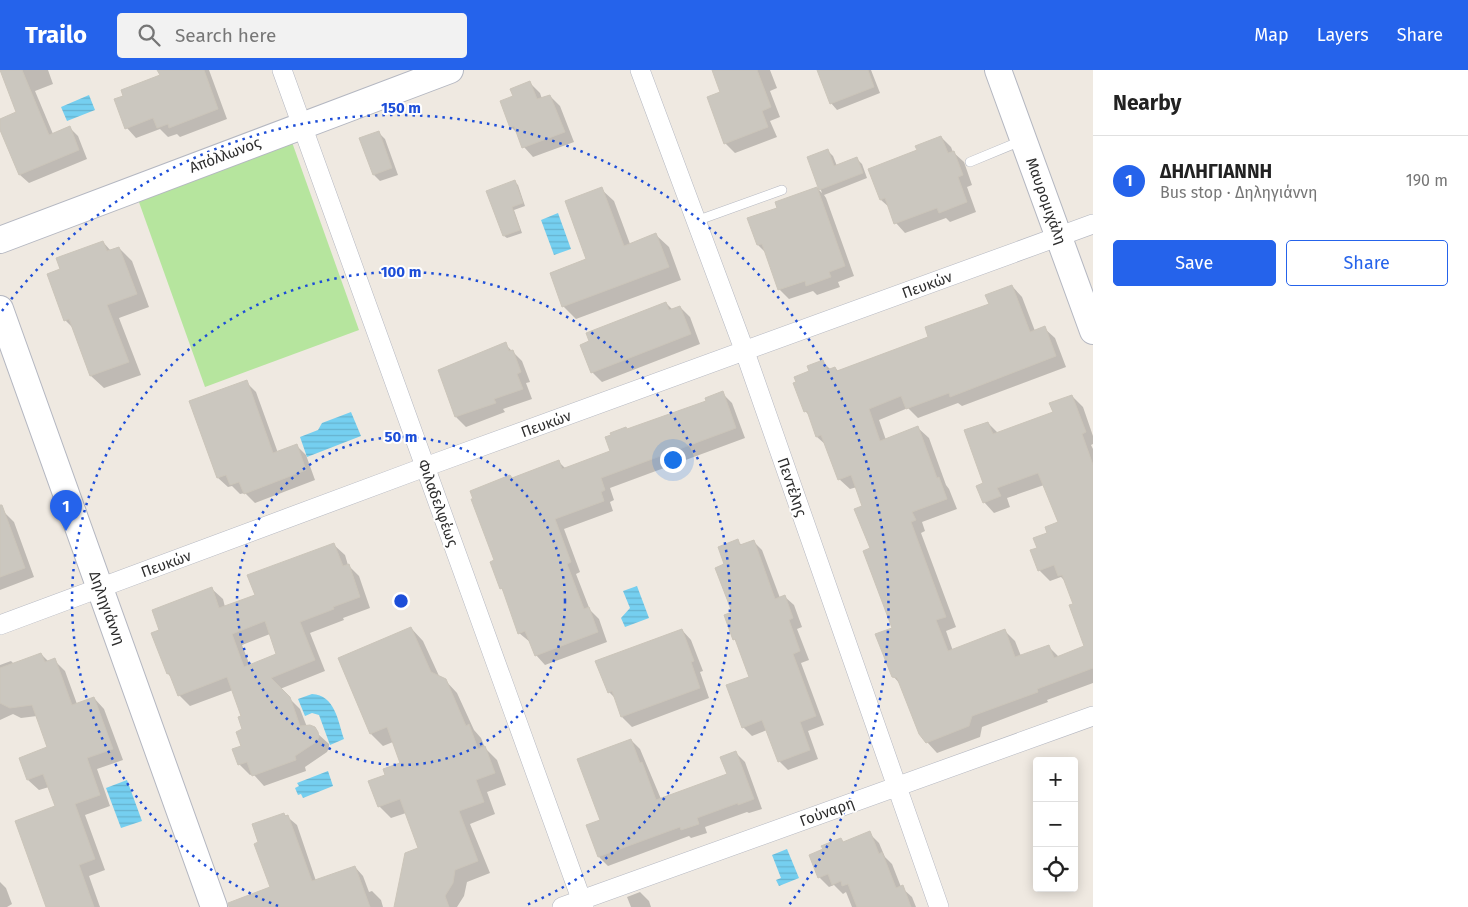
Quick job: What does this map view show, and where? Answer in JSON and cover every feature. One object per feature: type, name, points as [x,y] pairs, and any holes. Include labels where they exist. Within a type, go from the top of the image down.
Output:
[{"type":"street","name":"Φιλαδελφέως","points":[[282,70],[582,904]]},
{"type":"street","name":"Απόλλωνος","points":[[0,240],[450,70]]},
{"type":"street","name":"Πεντέλης","points":[[640,70],[745,352],[939,907]]},
{"type":"street","name":"Μαυρομιχάλη","points":[[998,70],[1093,331]]},
{"type":"street","name":"Πευκών","points":[[0,625],[426,467],[1093,224]]},
{"type":"street","name":"Δηληγιάννη","points":[[0,309],[214,907]]},
{"type":"street","name":"Γούναρη","points":[[562,907],[582,904],[897,786],[1093,716]]},
{"type":"lane","points":[[970,162],[1024,140]]},
{"type":"lane","points":[[696,221],[782,190]]},
{"type":"green space","points":[[288,131],[359,330],[205,387],[135,191]]},
{"type":"water","points":[[89,95],[95,110],[67,121],[61,107]]},
{"type":"water","points":[[558,213],[571,249],[554,255],[541,220]]},
{"type":"water","points":[[351,412],[361,436],[307,457],[300,437],[318,430],[322,423]]},
{"type":"water","points":[[637,586],[649,618],[625,627],[621,618],[630,608],[623,591]]},
{"type":"water","points":[[312,694],[320,695],[331,704],[344,739],[330,745],[319,715],[312,713],[305,716],[298,699]]},
{"type":"water","points":[[328,771],[333,786],[303,798],[301,794],[298,795],[295,788],[299,786],[297,783]]},
{"type":"water","points":[[127,780],[142,821],[121,828],[106,788]]},
{"type":"water","points":[[787,849],[799,878],[779,886],[776,880],[781,878],[772,855]]},
{"type":"building","points":[[0,70],[22,70],[49,135],[70,126],[79,150],[19,175],[0,130],[0,119],[16,112]]},
{"type":"building","points":[[157,70],[204,70],[218,109],[169,128],[168,124],[157,128],[153,118],[125,129],[114,99],[123,96],[121,90],[160,75]]},
{"type":"building","points":[[712,70],[757,70],[771,107],[762,111],[768,127],[724,144],[707,97],[720,92]]},
{"type":"building","points":[[817,70],[868,70],[874,87],[830,104]]},
{"type":"building","points":[[530,81],[537,99],[550,95],[565,132],[522,148],[514,126],[510,128],[500,101],[513,96],[510,89]]},
{"type":"building","points":[[379,131],[392,168],[373,175],[359,138]]},
{"type":"building","points":[[941,136],[948,153],[954,151],[963,175],[958,177],[967,202],[939,213],[937,208],[894,224],[885,198],[880,200],[868,169],[917,150],[915,146]]},
{"type":"building","points":[[828,149],[834,166],[857,157],[863,173],[819,190],[807,157]]},
{"type":"building","points":[[515,180],[523,203],[512,207],[520,230],[503,236],[486,191]]},
{"type":"building","points":[[602,187],[624,246],[656,233],[669,267],[562,307],[550,273],[586,259],[565,201]]},
{"type":"building","points":[[817,187],[845,266],[829,272],[831,277],[806,286],[805,281],[778,290],[762,244],[757,245],[747,218],[777,208],[775,202]]},
{"type":"building","points":[[103,241],[107,251],[119,247],[137,294],[107,305],[129,362],[90,376],[69,319],[64,321],[47,274],[60,269],[56,258]]},
{"type":"building","points":[[1012,285],[1030,332],[1045,326],[1056,356],[950,397],[949,393],[906,409],[901,396],[869,409],[880,441],[918,426],[937,478],[939,477],[947,499],[912,512],[916,520],[911,522],[946,617],[936,620],[948,651],[1005,629],[1015,657],[1049,645],[1054,658],[1084,646],[1069,605],[1073,604],[1062,575],[1058,576],[1054,565],[1038,571],[1030,550],[1037,548],[1033,538],[1047,533],[1045,527],[1058,522],[1038,473],[997,488],[1001,496],[983,503],[976,486],[983,483],[964,430],[988,422],[993,434],[1053,412],[1049,403],[1072,395],[1086,432],[1082,434],[1093,465],[1093,668],[1037,689],[1038,692],[972,716],[969,726],[926,743],[919,734],[897,678],[892,677],[875,634],[892,628],[863,551],[870,548],[854,509],[862,506],[851,475],[838,480],[821,435],[816,437],[807,411],[804,412],[793,383],[796,382],[794,377],[809,371],[807,366],[823,360],[827,370],[835,367],[837,371],[928,337],[925,327],[989,304],[985,295]]},
{"type":"building","points":[[666,302],[669,310],[680,306],[691,334],[591,373],[580,345],[589,341],[586,333]]},
{"type":"building","points":[[506,342],[509,351],[513,350],[521,372],[517,374],[523,389],[494,399],[496,403],[455,417],[438,370]]},
{"type":"building","points":[[247,380],[273,453],[297,444],[306,470],[244,494],[239,482],[230,485],[226,475],[217,478],[189,401]]},
{"type":"building","points":[[723,391],[736,428],[601,478],[605,490],[601,492],[604,501],[555,519],[571,562],[567,564],[584,609],[589,607],[598,632],[535,656],[525,631],[518,634],[502,588],[500,589],[490,562],[494,560],[471,499],[473,499],[470,491],[510,475],[512,478],[559,460],[562,469],[610,451],[605,437],[611,435],[610,433],[626,427],[627,429],[706,401],[705,398]]},
{"type":"building","points":[[0,505],[2,505],[25,568],[0,577]]},
{"type":"building","points":[[738,539],[740,545],[754,540],[775,599],[785,595],[793,618],[789,620],[800,651],[793,654],[816,716],[800,722],[810,750],[778,762],[762,720],[742,728],[726,685],[749,677],[724,615],[732,612],[715,568],[724,564],[718,547]]},
{"type":"building","points":[[334,543],[343,566],[349,564],[360,597],[300,622],[315,660],[271,678],[290,697],[300,726],[310,725],[315,727],[319,737],[316,742],[295,756],[296,760],[252,776],[247,762],[238,765],[232,749],[241,746],[236,732],[242,729],[238,717],[241,716],[227,677],[178,696],[151,633],[159,630],[152,610],[212,587],[219,608],[255,595],[247,575]],"holes":[[[265,621],[276,654],[244,667],[232,634]]]},
{"type":"building","points":[[411,627],[431,672],[446,679],[466,726],[469,724],[478,749],[485,746],[495,773],[476,780],[484,802],[459,811],[478,861],[455,870],[453,883],[445,896],[449,907],[394,907],[405,853],[418,848],[400,799],[378,807],[368,781],[385,775],[383,769],[400,763],[387,727],[370,734],[338,658]]},
{"type":"building","points":[[682,629],[694,661],[691,662],[700,688],[621,717],[612,691],[608,693],[595,661]]},
{"type":"building","points":[[41,653],[45,662],[55,658],[72,705],[94,697],[113,749],[87,758],[100,795],[75,804],[95,859],[79,865],[94,907],[46,907],[15,821],[55,806],[43,774],[27,780],[19,758],[47,747],[32,705],[10,708],[0,703],[0,668]]},
{"type":"building","points":[[631,739],[656,800],[727,774],[720,757],[736,751],[754,799],[697,818],[699,824],[681,830],[680,827],[598,857],[586,825],[600,820],[577,759]]},
{"type":"building","points":[[284,813],[285,816],[288,815],[312,881],[355,866],[370,907],[229,907],[228,903],[270,887],[254,844],[258,842],[252,824]]},
{"type":"building","points":[[870,831],[879,854],[882,852],[896,888],[903,885],[911,907],[857,907],[848,884],[842,886],[841,881],[832,885],[828,874],[818,878],[809,855],[823,849],[821,846],[841,838],[843,842]]},
{"type":"place","name":"ΔΗΛΗΓΙΑΝΝΗ","points":[[66,531]]}]
